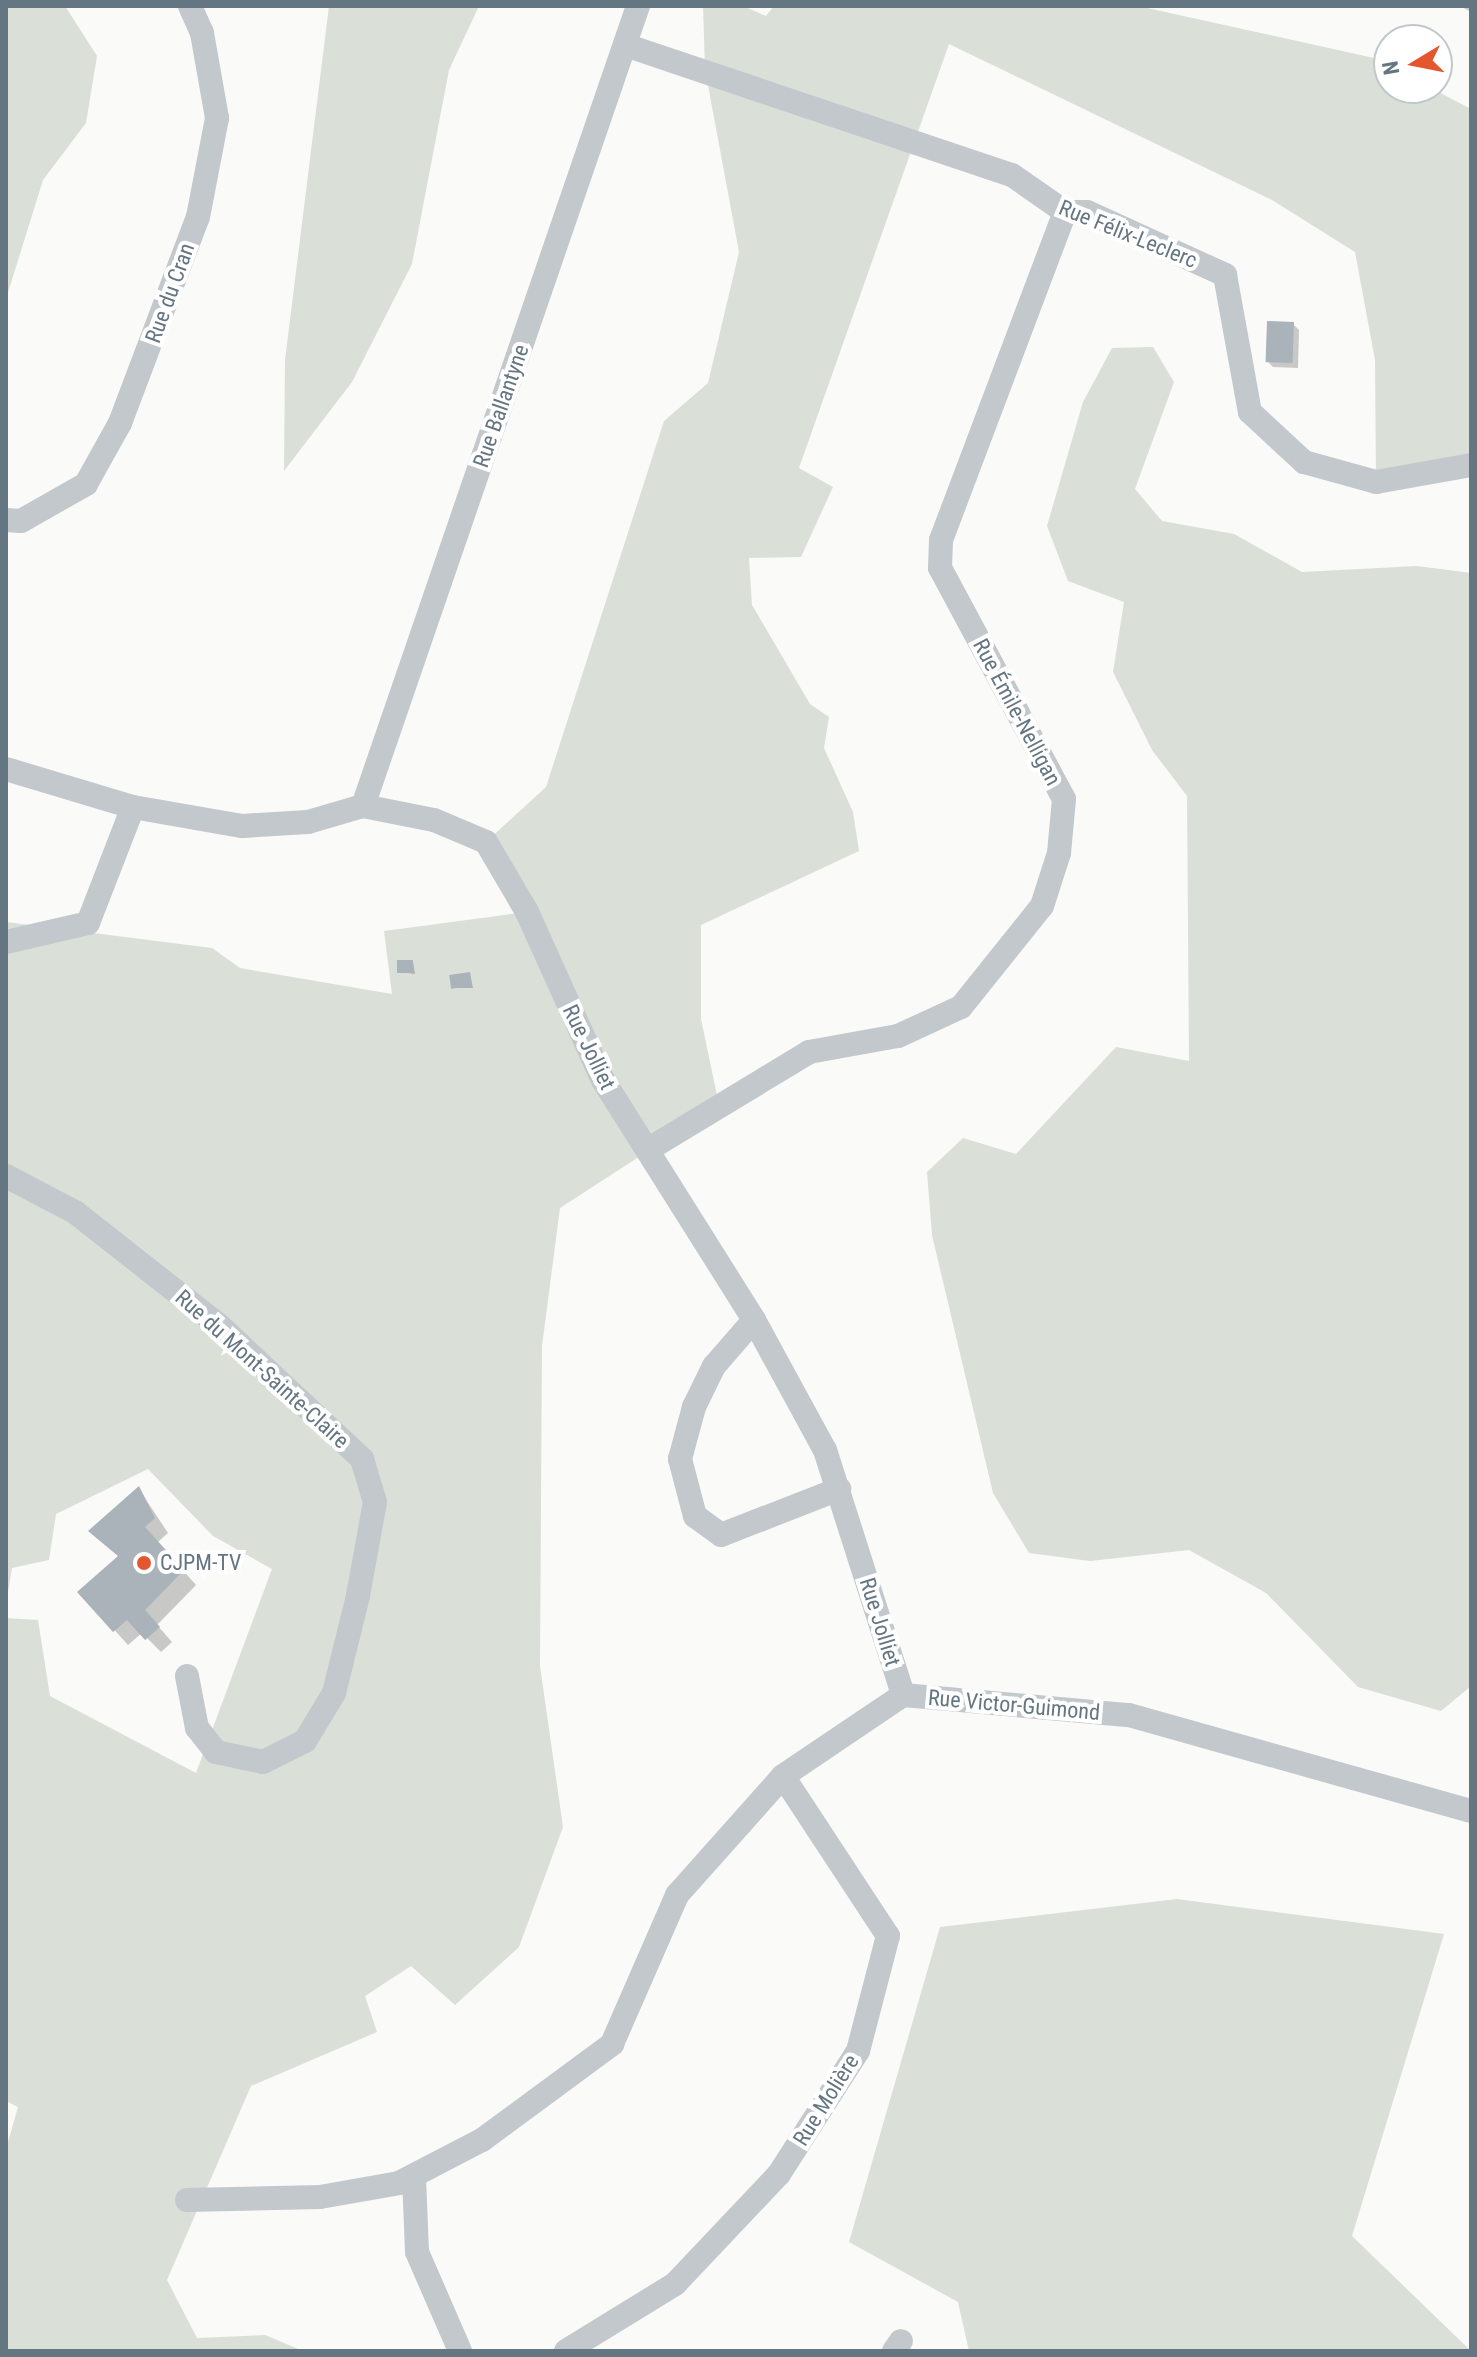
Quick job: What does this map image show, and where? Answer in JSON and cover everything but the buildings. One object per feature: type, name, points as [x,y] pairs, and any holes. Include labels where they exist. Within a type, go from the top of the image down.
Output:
[{"type":"street","name":"Rue du Cran","points":[[6,520],[21,521],[86,484],[120,423],[182,261],[217,118],[202,33],[190,6]]},
{"type":"street","name":"Rue Ballantyne","points":[[363,806],[638,6]]},
{"type":"street","name":"Rue Félix-Leclerc","points":[[625,45],[1012,175],[1065,212],[1087,212],[1225,275],[1250,412],[1304,462],[1376,482],[1471,465]]},
{"type":"street","name":"Rue Émile-Nelligan","points":[[649,1149],[809,1052],[898,1036],[961,1007],[1042,906],[1059,853],[1064,799],[940,568],[940,554],[1065,212]]},
{"type":"street","name":"Rue Jolliet","points":[[6,769],[133,807],[242,826],[308,822],[363,806],[434,820],[486,842],[527,912],[603,1080],[754,1320],[839,1489],[903,1695]]},
{"type":"street","points":[[6,942],[88,923],[133,807]]},
{"type":"street","name":"Rue du Mont-Sainte-Claire","points":[[6,1176],[75,1212],[208,1317],[362,1459],[375,1502],[358,1596],[334,1693],[305,1741],[263,1762],[216,1752],[197,1728],[187,1676]]},
{"type":"street","points":[[754,1320],[714,1366],[694,1407],[680,1459],[695,1516],[721,1535],[839,1489]]},
{"type":"street","name":"Rue Victor-Guimond","points":[[187,2200],[320,2197],[414,2177],[482,2140],[612,2044],[677,1895],[783,1776],[903,1695],[1129,1715],[1471,1811]]},
{"type":"street","name":"Rue Molière","points":[[566,2351],[675,2284],[779,2174],[858,2051],[888,1936],[783,1776]]},
{"type":"street","points":[[414,2177],[417,2252],[460,2351]]},
{"type":"shaded area","points":[[6,6],[65,6],[97,56],[86,123],[43,180],[6,299]]},
{"type":"shaded area","points":[[329,6],[479,6],[449,70],[412,264],[352,382],[284,471],[285,360]]},
{"type":"shaded area","points":[[703,6],[743,6],[766,16],[774,6],[1138,6],[1373,58],[1373,104],[1453,104],[1453,100],[1471,109],[1471,455],[1376,482],[1375,360],[1355,252],[1272,200],[949,44],[799,468],[833,487],[801,557],[749,558],[752,605],[810,704],[829,717],[824,748],[853,812],[859,851],[701,925],[701,1019],[719,1105],[560,1208],[542,1346],[540,1666],[563,1827],[519,1947],[455,2005],[411,1966],[365,1996],[377,2032],[251,2086],[167,2280],[197,2338],[265,2335],[303,2351],[6,2351],[6,2149],[18,2107],[6,2101],[6,1618],[38,1620],[50,1696],[196,1773],[272,1569],[213,1536],[148,1469],[56,1514],[49,1560],[12,1568],[6,1605],[6,922],[212,948],[240,968],[392,994],[384,931],[527,912],[486,842],[546,787],[664,421],[708,383],[739,252],[705,69]]},
{"type":"shaded area","points":[[1153,347],[1174,382],[1135,489],[1162,521],[1234,534],[1302,572],[1417,566],[1471,573],[1471,1686],[1441,1711],[1358,1687],[1266,1593],[1189,1550],[1090,1561],[1029,1553],[993,1493],[932,1235],[927,1172],[963,1138],[1016,1154],[1116,1047],[1189,1061],[1187,796],[1152,750],[1113,672],[1124,602],[1068,581],[1047,526],[1083,402],[1112,348]]},
{"type":"shaded area","points":[[1177,1899],[1444,1934],[1352,2236],[1471,2351],[969,2351],[958,2302],[849,2242],[940,1927]]},
{"type":"place","name":"CJPM-TV","points":[[144,1563]]}]
